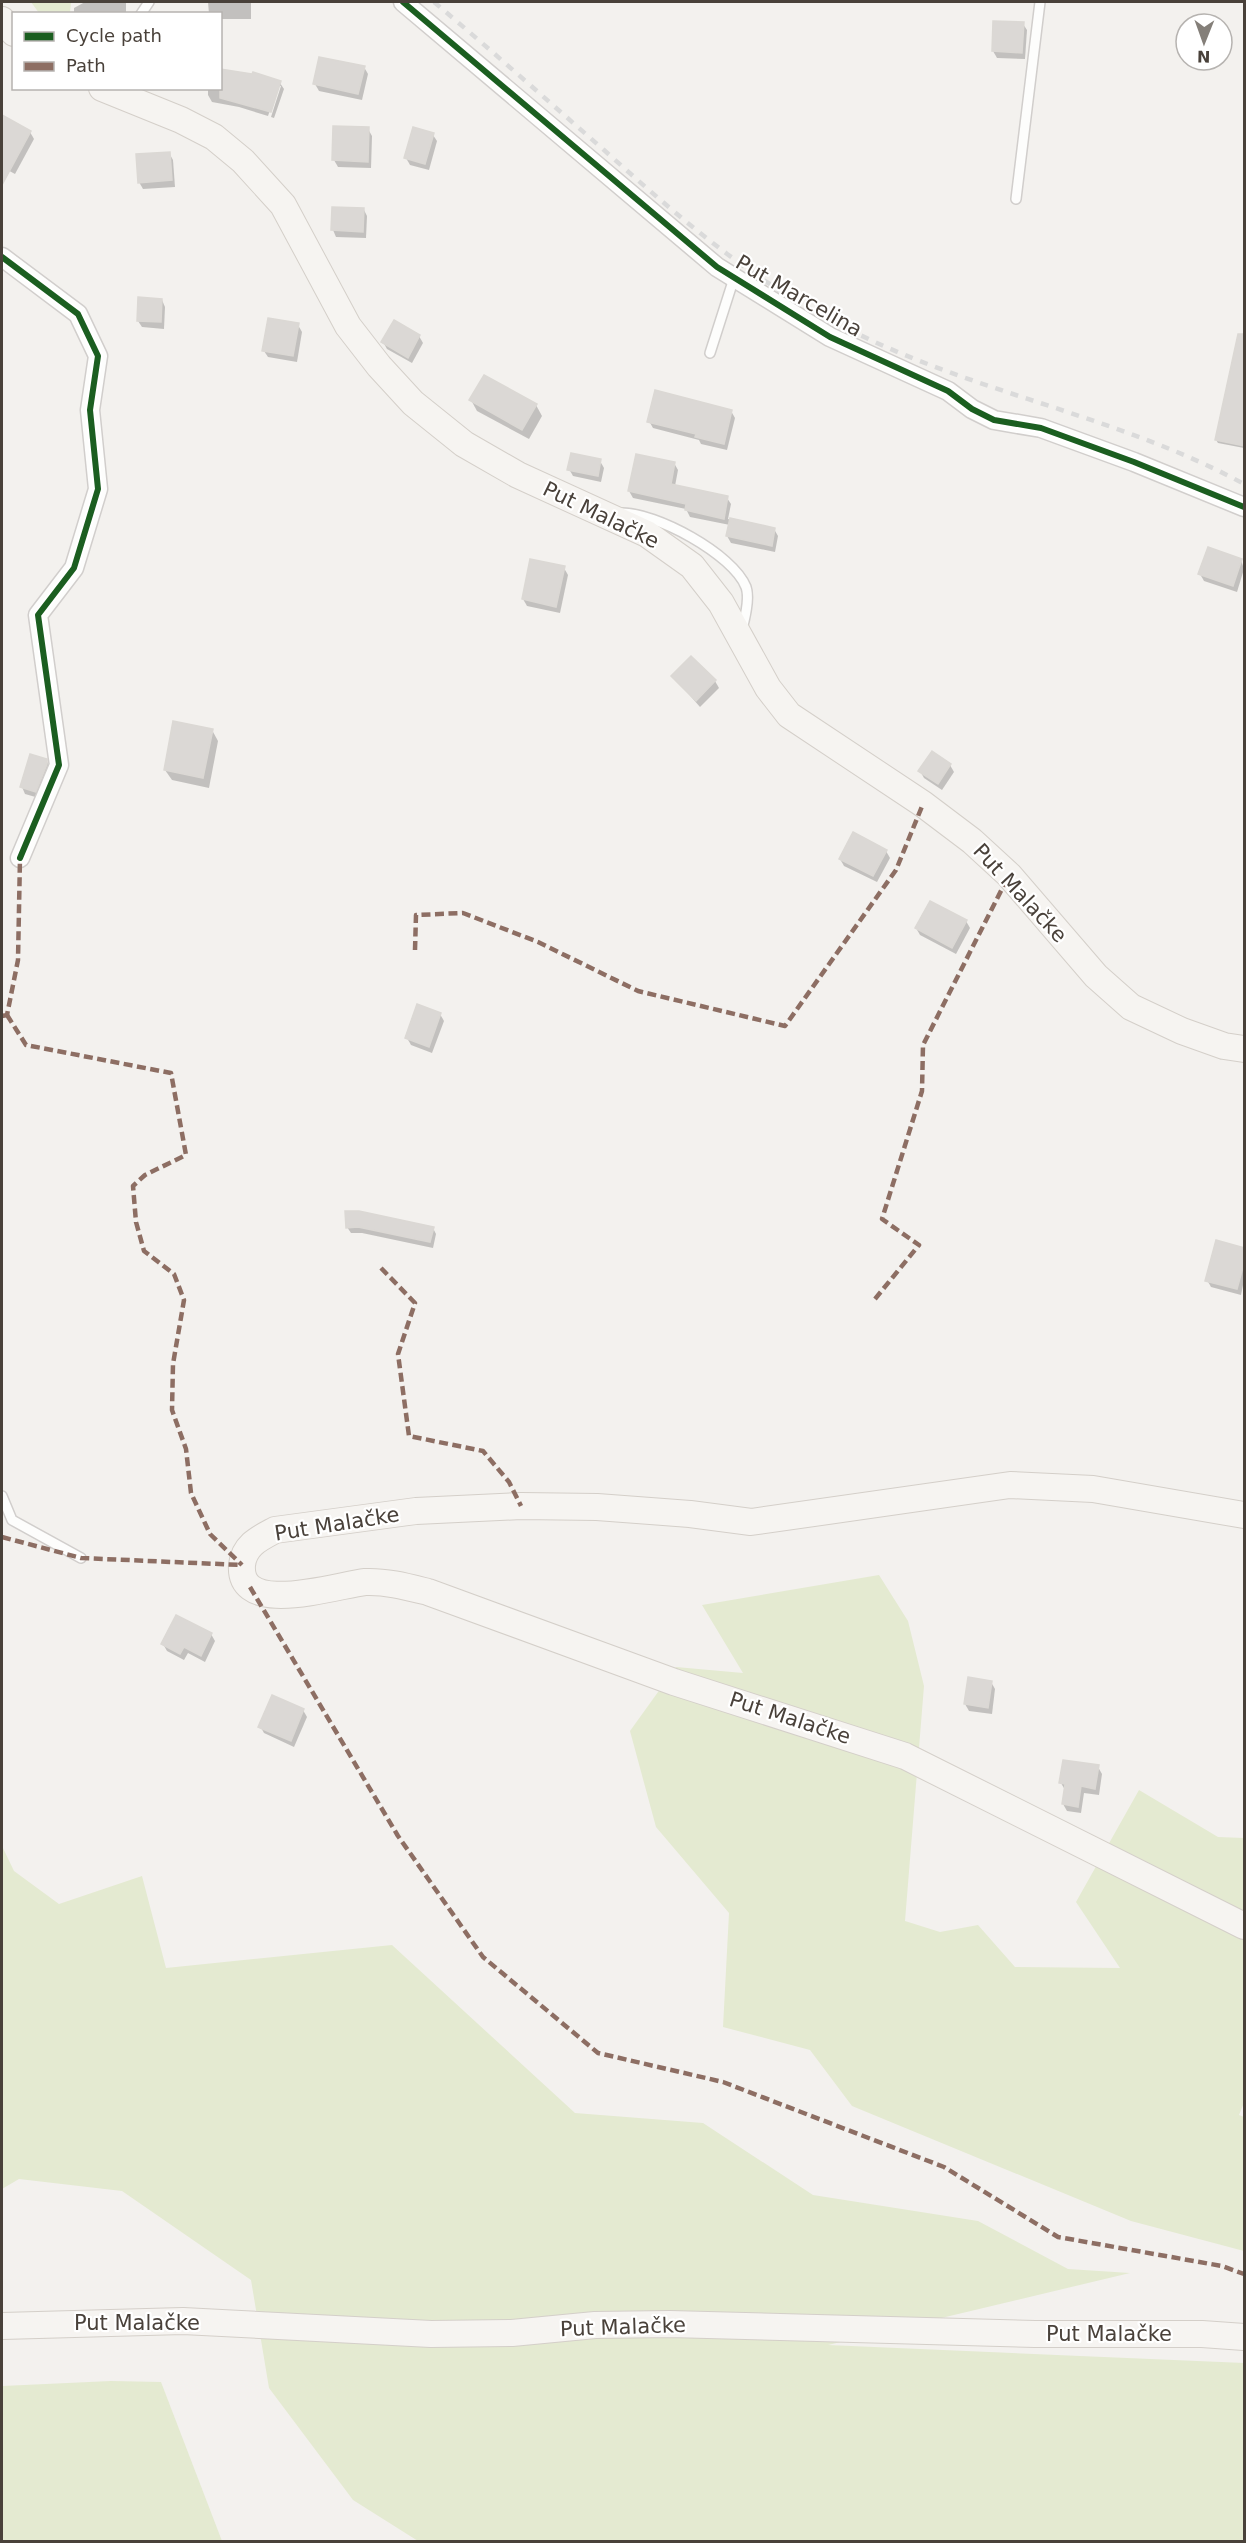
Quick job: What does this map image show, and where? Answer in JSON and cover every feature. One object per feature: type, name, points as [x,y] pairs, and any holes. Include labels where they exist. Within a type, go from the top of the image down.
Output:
[{"type":"main road","name":"Put Malačke","points":[[109,90],[181,120],[214,137],[243,161],[282,205],[348,326],[379,366],[413,403],[464,444],[518,475],[647,534],[692,566],[721,603],[768,688],[789,715],[923,804],[972,842],[1009,875],[1096,976],[1131,1007],[1182,1031],[1224,1046],[1245,1049]]},
{"type":"main road","name":"Put Malačke","points":[[1245,1515],[1093,1489],[1010,1485],[751,1522],[690,1514],[597,1507],[521,1506],[416,1511],[275,1530],[255,1540],[245,1552],[242,1565],[244,1578],[250,1587],[262,1593],[280,1596],[366,1582],[399,1585],[428,1592],[674,1682],[905,1756],[1245,1926]]},
{"type":"main road","name":"Put Malačke","points":[[2,2326],[183,2321],[431,2334],[512,2333],[595,2325],[670,2324],[1035,2334],[1202,2334],[1245,2337]]},
{"type":"street","name":"Put Marcelina","points":[[403,2],[675,232],[734,278],[830,337],[948,392],[972,409],[994,420],[1041,428],[1134,462],[1245,507]]},
{"type":"street","points":[[2,257],[78,314],[98,356],[90,410],[98,489],[74,568],[38,615],[59,765],[20,858]]},
{"type":"lane","points":[[1016,199],[1040,2]]},
{"type":"lane","points":[[710,352],[734,278]]},
{"type":"lane","points":[[2,1496],[12,1520],[81,1558]]},
{"type":"green space","points":[[31,2],[71,2],[70,12],[38,12]]},
{"type":"green space","points":[[879,1575],[908,1621],[924,1686],[905,1921],[940,1932],[978,1925],[1015,1967],[1120,1968],[1076,1902],[1139,1790],[1218,1837],[1244,1838],[1244,2103],[1239,2115],[1244,2117],[1244,2251],[1131,2221],[852,2106],[810,2050],[723,2027],[729,1913],[656,1827],[630,1731],[676,1667],[743,1673],[702,1605]]},
{"type":"green space","points":[[2,1846],[14,1871],[59,1904],[142,1876],[166,1968],[392,1945],[575,2113],[703,2123],[813,2195],[978,2221],[1068,2269],[1130,2273],[828,2345],[1244,2363],[1244,2541],[418,2541],[353,2500],[269,2388],[251,2280],[122,2191],[19,2179],[2,2189]]},
{"type":"green space","points":[[111,2381],[161,2382],[222,2541],[2,2541],[2,2386]]},
{"type":"building","points":[[993,21],[1024,22],[1022,53],[992,51]]},
{"type":"building","points":[[319,57],[365,66],[358,94],[313,84]]},
{"type":"building","points":[[222,69],[252,74],[253,72],[281,81],[271,112],[220,98]]},
{"type":"building","points":[[2,115],[31,131],[2,185]]},
{"type":"building","points":[[333,126],[369,127],[368,162],[332,160]]},
{"type":"building","points":[[413,127],[434,133],[425,164],[404,158]]},
{"type":"building","points":[[170,152],[172,180],[138,183],[136,154]]},
{"type":"building","points":[[332,207],[364,208],[363,232],[331,230]]},
{"type":"building","points":[[138,297],[162,299],[161,322],[137,321]]},
{"type":"building","points":[[268,318],[299,323],[293,356],[262,351]]},
{"type":"building","points":[[394,320],[420,335],[408,358],[381,342]]},
{"type":"building","points":[[1238,334],[1245,334],[1245,446],[1215,440]]},
{"type":"building","points":[[484,375],[537,404],[522,430],[469,400]]},
{"type":"building","points":[[655,390],[732,410],[724,444],[695,437],[696,434],[647,422]]},
{"type":"building","points":[[571,453],[601,459],[598,476],[567,470]]},
{"type":"building","points":[[636,454],[675,462],[671,484],[728,496],[724,519],[685,510],[686,504],[628,491]]},
{"type":"building","points":[[730,518],[775,528],[772,546],[726,536]]},
{"type":"building","points":[[1208,547],[1242,559],[1233,586],[1198,574]]},
{"type":"building","points":[[530,559],[565,566],[556,607],[522,599]]},
{"type":"building","points":[[691,656],[716,680],[696,701],[671,676]]},
{"type":"building","points":[[173,721],[213,729],[203,778],[164,770]]},
{"type":"building","points":[[932,751],[951,764],[938,784],[918,771]]},
{"type":"building","points":[[30,754],[47,759],[36,792],[20,787]]},
{"type":"building","points":[[853,832],[887,850],[873,876],[839,859]]},
{"type":"building","points":[[930,901],[967,920],[952,948],[915,928]]},
{"type":"building","points":[[417,1004],[441,1013],[429,1047],[405,1038]]},
{"type":"building","points":[[345,1211],[359,1211],[434,1227],[430,1242],[358,1227],[346,1228]]},
{"type":"building","points":[[1216,1240],[1245,1248],[1245,1260],[1237,1289],[1205,1281]]},
{"type":"building","points":[[176,1615],[212,1633],[201,1656],[184,1647],[180,1654],[161,1644]]},
{"type":"building","points":[[968,1677],[992,1681],[988,1708],[964,1704]]},
{"type":"building","points":[[272,1695],[304,1709],[291,1741],[258,1727]]},
{"type":"building","points":[[1063,1760],[1099,1765],[1095,1789],[1081,1786],[1078,1807],[1062,1804],[1065,1784],[1059,1783]]},
{"type":"railway","points":[[434,2],[694,228],[789,297],[824,317],[907,356],[1150,441],[1244,484]]},
{"type":"marked path","points":[[415,950],[416,915],[463,913],[538,942],[638,991],[785,1026],[896,870],[923,804]]},
{"type":"marked path","points":[[2,1016],[7,1015],[18,960],[20,858]]},
{"type":"marked path","points":[[875,1299],[919,1245],[882,1219],[922,1091],[923,1045],[1009,875]]},
{"type":"marked path","points":[[7,1015],[26,1045],[171,1073],[186,1155],[145,1175],[133,1186],[136,1222],[144,1251],[174,1274],[184,1300],[173,1364],[172,1410],[186,1449],[191,1493],[210,1534],[242,1565]]},
{"type":"marked path","points":[[381,1268],[415,1303],[398,1354],[409,1436],[483,1451],[509,1482],[521,1506]]},
{"type":"marked path","points":[[2,1537],[81,1558],[242,1565]]},
{"type":"marked path","points":[[250,1587],[398,1836],[483,1957],[598,2053],[723,2082],[944,2167],[1058,2237],[1222,2266],[1244,2274]]},
{"type":"cycle path","points":[[403,2],[717,267],[830,337],[948,391],[972,409],[994,420],[1041,428],[1134,462],[1244,507]]},
{"type":"cycle path","points":[[2,257],[78,314],[98,356],[90,410],[98,489],[74,568],[38,615],[59,765],[20,858]]}]
